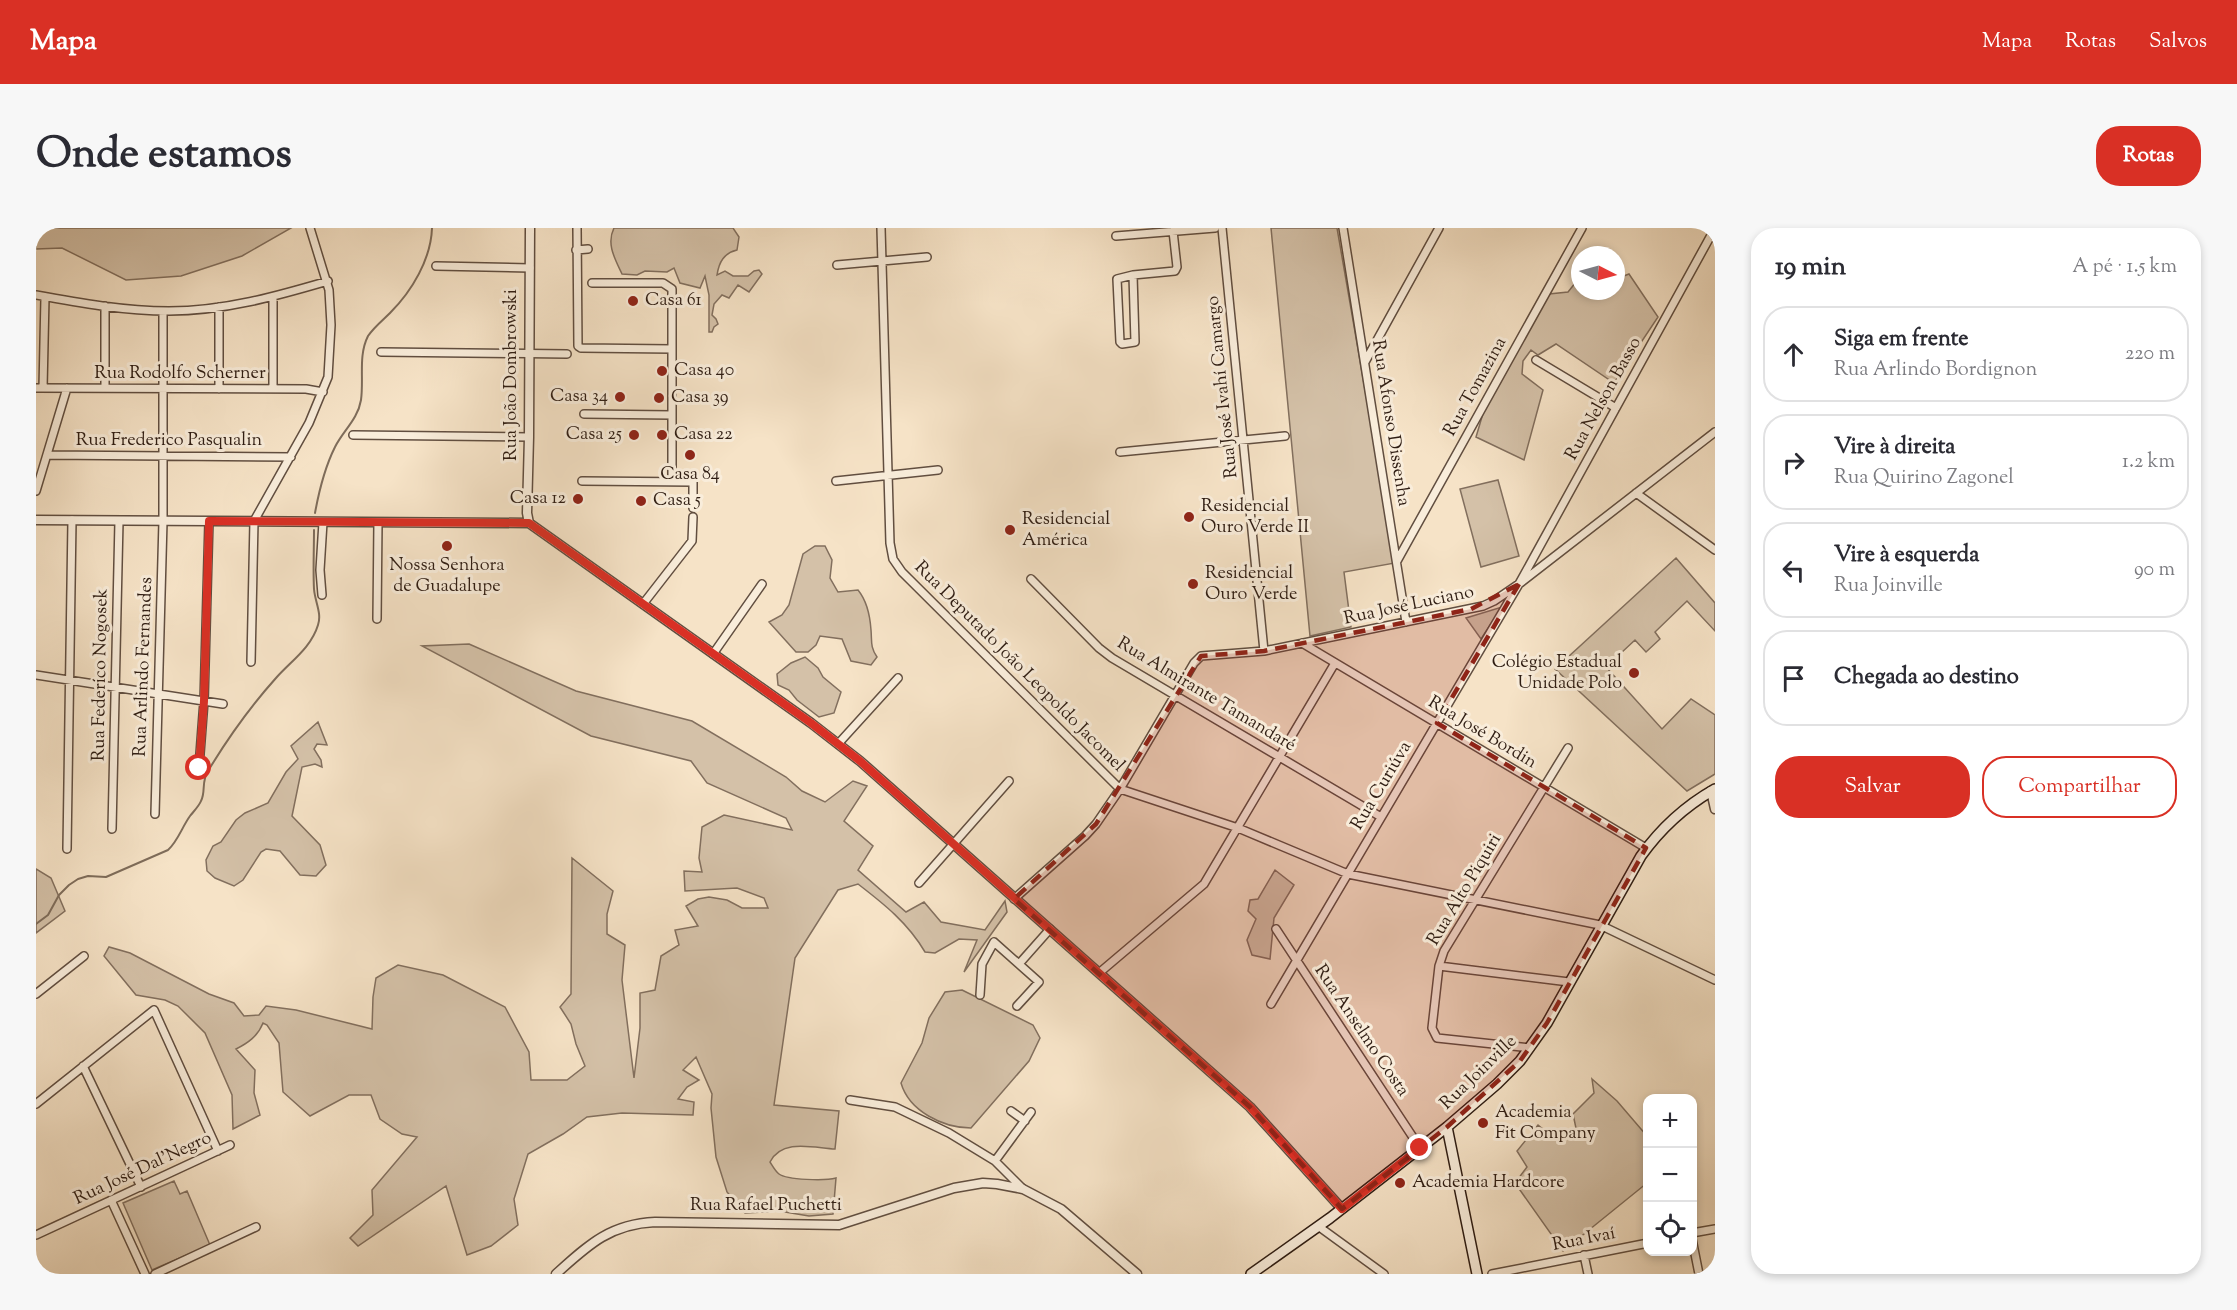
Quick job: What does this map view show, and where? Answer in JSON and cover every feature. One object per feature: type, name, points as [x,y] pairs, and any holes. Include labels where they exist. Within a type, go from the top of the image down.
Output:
[{"type":"main road","name":"Rua Joinville","points":[[1251,1274],[1342,1209],[1447,1127],[1503,1078],[1530,1048],[1646,848],[1676,816],[1713,790]]},
{"type":"main road","points":[[1447,1127],[1477,1274]]},
{"type":"street","points":[[251,662],[254,521],[309,423],[328,377],[331,325],[328,281],[309,228]]},
{"type":"street","name":"Rua João Dombrowski","points":[[529,523],[527,513],[530,228]]},
{"type":"street","points":[[577,228],[578,346],[581,348],[672,349]]},
{"type":"street","name":"Rua Deputado João Leopoldo Jacomel","points":[[881,228],[890,543],[896,565],[1120,789],[1238,828],[1348,874],[1600,926],[1715,980]]},
{"type":"street","points":[[1116,236],[1215,228]]},
{"type":"street","name":"Rua José Ivahí Camargo","points":[[1222,228],[1264,651]]},
{"type":"street","name":"Rua Afonso Dissenha","points":[[1343,228],[1406,622]]},
{"type":"street","points":[[1365,363],[1439,228]]},
{"type":"street","name":"Rua Tomazina","points":[[1397,561],[1582,228]]},
{"type":"street","name":"Rua Nelson Basso","points":[[1519,584],[1715,228]]},
{"type":"street","points":[[1133,275],[1135,342],[1122,344],[1120,342],[1117,279],[1133,275],[1177,270],[1173,231]]},
{"type":"street","points":[[576,250],[588,249]]},
{"type":"street","points":[[837,265],[927,256]]},
{"type":"street","points":[[436,266],[530,268]]},
{"type":"street","points":[[36,296],[105,306],[163,311],[219,307],[273,297],[328,281]]},
{"type":"street","points":[[592,283],[663,284],[669,286],[673,293],[672,482]]},
{"type":"street","points":[[40,388],[45,297]]},
{"type":"street","points":[[273,297],[273,389]]},
{"type":"street","points":[[105,306],[105,388]]},
{"type":"street","points":[[219,307],[219,389]]},
{"type":"street","name":"Rua Arlindo Fernandes","points":[[155,814],[163,521],[163,311]]},
{"type":"street","points":[[381,352],[567,354]]},
{"type":"street","points":[[1536,360],[1616,408]]},
{"type":"street","name":"Rua Rodolfo Scherner","points":[[40,388],[306,389],[323,392]]},
{"type":"street","points":[[36,491],[67,388]]},
{"type":"street","points":[[584,414],[672,415]]},
{"type":"street","name":"Rua José Luciano","points":[[1175,695],[1197,659],[1206,655],[1264,651],[1483,606],[1494,601],[1715,432]]},
{"type":"street","points":[[353,435],[529,437]]},
{"type":"street","points":[[1120,452],[1285,436]]},
{"type":"street","name":"Rua Frederico Pasqualin","points":[[47,455],[291,457]]},
{"type":"street","points":[[836,481],[938,470]]},
{"type":"street","points":[[582,481],[693,482],[693,508]]},
{"type":"street","points":[[1636,493],[1715,550]]},
{"type":"street","points":[[644,604],[692,541],[693,517]]},
{"type":"street","points":[[36,520],[529,523],[838,744],[1259,1116],[1342,1209]]},
{"type":"street","points":[[67,849],[72,520]]},
{"type":"street","name":"Rua Federico Nogosek","points":[[112,829],[119,520]]},
{"type":"street","points":[[199,768],[204,701],[209,521]]},
{"type":"street","points":[[322,595],[320,570],[323,522]]},
{"type":"street","points":[[377,619],[378,522]]},
{"type":"street","name":"Rua Almirante Tamandaré","points":[[1030,579],[1104,653],[1382,817]]},
{"type":"street","points":[[713,654],[762,584]]},
{"type":"street","name":"Rua Curiúva","points":[[1271,1004],[1519,584]]},
{"type":"street","name":"Rua José Bordin","points":[[1302,643],[1646,848]]},
{"type":"street","points":[[1099,973],[1197,892],[1210,876],[1335,663]]},
{"type":"street","points":[[36,675],[223,704]]},
{"type":"street","points":[[838,744],[898,678]]},
{"type":"street","points":[[1014,899],[1085,836],[1120,789],[1175,695]]},
{"type":"street","name":"Rua Alto Piquiri","points":[[1530,1048],[1437,1038],[1432,1028],[1439,966],[1444,951],[1568,748]]},
{"type":"street","points":[[919,883],[1009,781]]},
{"type":"street","points":[[1713,790],[1715,809]]},
{"type":"street","points":[[1018,964],[1050,929]]},
{"type":"street","name":"Rua Anselmo Costa","points":[[1276,929],[1420,1148]]},
{"type":"street","points":[[980,995],[982,964],[994,942],[1039,982],[1017,1006]]},
{"type":"street","points":[[36,994],[84,956]]},
{"type":"street","points":[[1439,966],[1569,982]]},
{"type":"street","points":[[36,1104],[154,1010],[218,1151]]},
{"type":"street","points":[[83,1066],[141,1187]]},
{"type":"street","points":[[850,1100],[901,1109],[964,1141],[995,1161],[1023,1189]]},
{"type":"street","points":[[1011,1111],[1025,1120]]},
{"type":"street","points":[[995,1161],[1031,1112]]},
{"type":"street","name":"Rua José Dal'Negro","points":[[36,1235],[230,1145]]},
{"type":"street","name":"Rua Rafael Puchetti","points":[[556,1274],[581,1251],[604,1235],[642,1222],[839,1225],[962,1186],[997,1184],[1023,1189],[1060,1209],[1137,1274]]},
{"type":"street","points":[[111,1200],[145,1274]]},
{"type":"street","points":[[1318,1226],[1384,1274]]},
{"type":"street","points":[[155,1274],[256,1227]]},
{"type":"street","points":[[1697,1232],[1715,1229]]},
{"type":"street","name":"Rua Ivaí","points":[[1492,1274],[1643,1244]]},
{"type":"street","points":[[1584,1255],[1588,1274]]},
{"type":"street","points":[[1696,1256],[1700,1274]]},
{"type":"highlighted area","points":[[1519,584],[1437,723],[1646,848],[1547,1023],[1520,1061],[1447,1127],[1342,1209],[1250,1107],[1014,899],[1096,824],[1201,656],[1264,651],[1471,609]]},
{"type":"shaded area","points":[[36,228],[291,228],[242,256],[181,276],[126,280],[62,248],[36,249]]},
{"type":"shaded area","points":[[614,228],[733,228],[739,237],[737,250],[729,253],[723,259],[717,275],[725,271],[733,276],[748,276],[759,270],[762,274],[749,292],[738,285],[729,298],[722,295],[714,304],[712,315],[718,324],[712,332],[709,332],[709,295],[705,276],[700,288],[680,283],[674,268],[667,272],[645,271],[637,275],[622,274],[611,246]]},
{"type":"shaded area","points":[[1271,228],[1337,228],[1395,563],[1344,572],[1351,627],[1310,636]]},
{"type":"shaded area","points":[[1629,274],[1658,317],[1614,383],[1556,344],[1538,355],[1531,350],[1523,361],[1522,374],[1543,390],[1524,460],[1476,437],[1484,410],[1549,294],[1568,292],[1571,288],[1571,300],[1625,300],[1625,276]]},
{"type":"shaded area","points":[[1498,480],[1519,556],[1481,567],[1460,489]]},
{"type":"shaded area","points":[[815,546],[825,546],[832,560],[830,578],[838,592],[858,590],[864,599],[870,619],[872,647],[877,657],[871,665],[851,661],[842,639],[820,636],[816,645],[808,652],[796,652],[769,622],[782,615],[789,605],[803,554]]},
{"type":"shaded area","name":"Colégio Estadual Unidade Polo","points":[[1676,558],[1715,603],[1715,631],[1687,601],[1655,632],[1660,639],[1646,652],[1635,640],[1606,667],[1662,729],[1691,699],[1715,715],[1715,774],[1687,791],[1555,669]]},
{"type":"shaded area","points":[[1502,607],[1481,639],[1466,618]]},
{"type":"shaded area","points":[[469,644],[576,691],[692,721],[786,777],[802,791],[825,802],[853,781],[867,786],[844,821],[873,846],[858,870],[906,912],[924,902],[941,922],[985,930],[1005,901],[1007,912],[964,972],[977,940],[959,939],[935,953],[925,952],[903,923],[858,884],[838,890],[795,958],[774,1105],[839,1111],[835,1149],[790,1147],[775,1155],[770,1162],[778,1173],[790,1178],[836,1178],[833,1214],[809,1216],[779,1211],[745,1213],[727,1192],[716,1157],[711,1108],[712,1094],[696,1057],[683,1070],[699,1080],[687,1087],[678,1099],[694,1102],[693,1115],[622,1113],[587,1117],[528,1154],[514,1199],[518,1225],[491,1246],[467,1255],[446,1186],[358,1246],[350,1238],[373,1215],[372,1190],[417,1137],[402,1134],[380,1119],[371,1095],[349,1095],[310,1116],[283,1092],[279,1043],[267,1025],[263,1023],[252,1039],[236,1049],[255,1070],[254,1093],[260,1115],[233,1129],[232,1095],[205,1033],[178,1006],[165,1000],[136,995],[104,956],[109,947],[130,953],[209,994],[234,1003],[244,1016],[259,1015],[266,1006],[296,1010],[372,1029],[376,978],[398,965],[443,975],[505,1007],[529,1052],[531,1080],[567,1080],[585,1066],[571,1024],[560,1007],[571,994],[572,858],[613,891],[607,914],[607,934],[625,945],[622,980],[634,1078],[640,1028],[640,993],[655,990],[661,956],[679,945],[675,930],[698,926],[686,906],[698,899],[709,897],[727,900],[742,908],[768,908],[764,898],[737,888],[685,891],[684,871],[702,872],[699,858],[702,827],[724,815],[792,830],[786,818],[707,783],[691,761],[591,736],[422,646]]},
{"type":"shaded area","points":[[805,657],[841,692],[834,713],[819,717],[797,700],[789,690],[778,685],[777,674],[791,663]]},
{"type":"shaded area","points":[[318,722],[327,745],[317,744],[314,749],[321,760],[322,767],[315,764],[302,767],[292,816],[320,845],[326,865],[316,876],[300,875],[280,851],[266,849],[261,852],[243,880],[234,886],[215,878],[207,871],[206,860],[213,846],[221,842],[236,820],[245,813],[268,803],[286,772],[298,759],[291,746]]},
{"type":"shaded area","points":[[36,869],[51,878],[65,911],[36,933]]},
{"type":"shaded area","points":[[1275,870],[1294,885],[1274,918],[1270,959],[1252,955],[1247,940],[1256,919],[1248,911],[1250,900],[1258,899]]},
{"type":"shaded area","points":[[962,990],[1033,1025],[1040,1038],[1029,1061],[971,1128],[949,1125],[919,1110],[905,1093],[901,1083],[922,1043],[929,1018],[945,992]]},
{"type":"shaded area","points":[[1592,1079],[1617,1101],[1643,1131],[1643,1186],[1563,1251],[1515,1183],[1527,1167],[1517,1151],[1538,1125],[1560,1143],[1577,1133],[1573,1114],[1594,1093]]},
{"type":"shaded area","points":[[174,1181],[180,1194],[187,1191],[210,1245],[152,1270],[123,1203]]},
{"type":"waterway","points":[[315,513],[331,455],[359,407],[362,392],[363,351],[368,336],[413,285],[424,263],[432,228]]},
{"type":"waterway","points":[[36,924],[48,915],[59,895],[78,879],[88,876],[106,877],[168,850],[175,842],[200,803],[206,775],[223,747],[257,700],[306,647],[315,633],[319,616],[314,589],[314,530]]},
{"type":"place","name":"Casa 61","points":[[633,301]]},
{"type":"place","name":"Casa 40","points":[[662,371]]},
{"type":"place","name":"Casa 34","points":[[620,397]]},
{"type":"place","name":"Casa 39","points":[[659,398]]},
{"type":"place","name":"Casa 25","points":[[634,435]]},
{"type":"place","name":"Casa 22","points":[[662,435]]},
{"type":"place","name":"Casa 84","points":[[690,455]]},
{"type":"place","name":"Casa 12","points":[[578,499]]},
{"type":"place","name":"Casa 5","points":[[641,501]]},
{"type":"place","name":"Residencial Ouro Verde II","points":[[1189,517]]},
{"type":"place","name":"Residencial América","points":[[1010,530]]},
{"type":"place","name":"Nossa Senhora de Guadalupe","points":[[447,546]]},
{"type":"place","name":"Residencial Ouro Verde","points":[[1193,584]]},
{"type":"place","name":"Colégio Estadual Unidade Polo","points":[[1634,673]]},
{"type":"place","name":"Academia Fit Company","points":[[1483,1123]]},
{"type":"place","name":"Academia Hardcore","points":[[1400,1183]]},
{"type":"route","points":[[199,768],[204,701],[209,521],[529,523],[811,723],[860,761],[1250,1107],[1342,1209],[1420,1148]]}]
